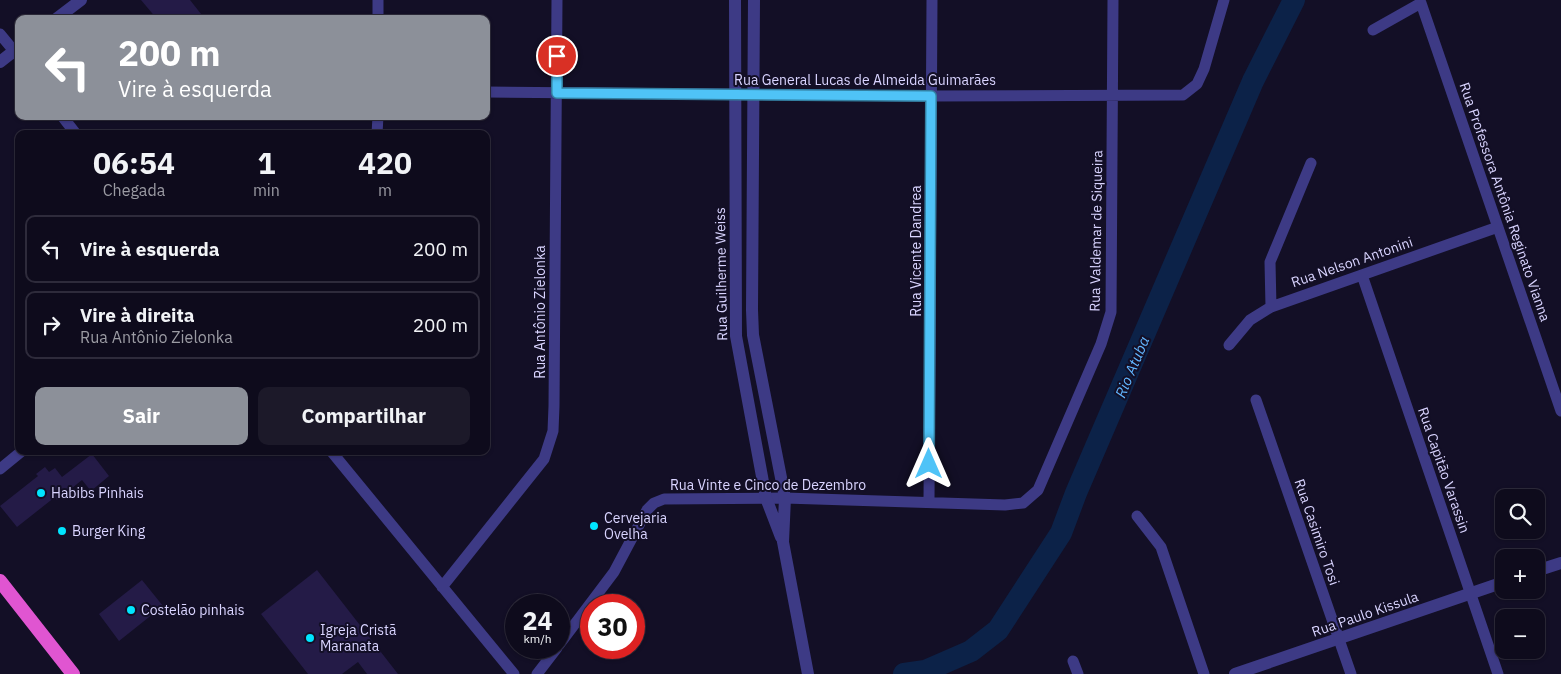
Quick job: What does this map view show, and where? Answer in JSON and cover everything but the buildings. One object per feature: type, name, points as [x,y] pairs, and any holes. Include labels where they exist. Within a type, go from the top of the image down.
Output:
[{"type":"highway","points":[[0,581],[70,671]]},
{"type":"street","points":[[61,15],[81,0]]},
{"type":"street","points":[[378,0],[378,15]]},
{"type":"street","name":"Rua Antônio Zielonka","points":[[442,587],[544,459],[552,431],[554,406],[557,0]]},
{"type":"street","name":"Rua Guilherme Weiss","points":[[735,0],[736,336],[766,498],[783,542],[807,668]]},
{"type":"street","name":"Rua Guilherme Weiss","points":[[754,0],[753,334],[784,498],[783,542]]},
{"type":"street","name":"Rua Vicente Dandrea","points":[[929,502],[932,0]]},
{"type":"street","name":"Rua Valdemar de Siqueira","points":[[1024,503],[1038,490],[1101,344],[1111,312],[1113,0]]},
{"type":"street","name":"Rua General Lucas de Almeida Guimarães","points":[[490,92],[931,96],[1182,95],[1197,84],[1204,69],[1224,0]]},
{"type":"street","name":"Rua Professora Antônia Reginato Vianna","points":[[1373,30],[1421,4],[1561,411]]},
{"type":"street","points":[[0,34],[15,50]]},
{"type":"street","points":[[0,62],[15,53]]},
{"type":"street","points":[[65,120],[73,130]]},
{"type":"street","points":[[1271,307],[1270,262],[1311,163]]},
{"type":"street","name":"Rua Nelson Antonini","points":[[1229,345],[1250,320],[1271,307],[1498,227]]},
{"type":"street","name":"Rua Capitão Varassin","points":[[1362,275],[1498,674]]},
{"type":"street","name":"Rua Casimiro Tosi","points":[[1256,400],[1351,674]]},
{"type":"street","points":[[0,468],[17,455]]},
{"type":"street","points":[[334,455],[514,674]]},
{"type":"street","name":"Rua Vinte e Cinco de Dezembro","points":[[570,630],[614,572],[647,510],[654,503],[664,499],[784,498],[1004,506],[1024,503]]},
{"type":"street","points":[[1137,516],[1161,547],[1204,674]]},
{"type":"street","points":[[1545,568],[1561,562]]},
{"type":"street","name":"Rua Paulo Kissula","points":[[1235,674],[1495,585]]},
{"type":"street","name":"Rua Vinte e Cinco de Dezembro","points":[[537,674],[548,659]]},
{"type":"street","points":[[1073,661],[1078,674]]},
{"type":"waterway","name":"Rio Atuba","points":[[904,674],[925,671],[971,651],[998,630],[1061,533],[1076,493],[1253,81],[1294,0]]},
{"type":"place","name":"Habibs Pinhais","points":[[41,493]]},
{"type":"place","name":"Cervejaria Ovelha","points":[[594,526]]},
{"type":"place","name":"Burger King","points":[[62,531]]},
{"type":"place","name":"Costelão pinhais","points":[[131,610]]},
{"type":"place","name":"Igreja Cristã Maranata","points":[[310,638]]},
{"type":"route","points":[[557,56],[557,93],[931,96],[929,464]]}]
